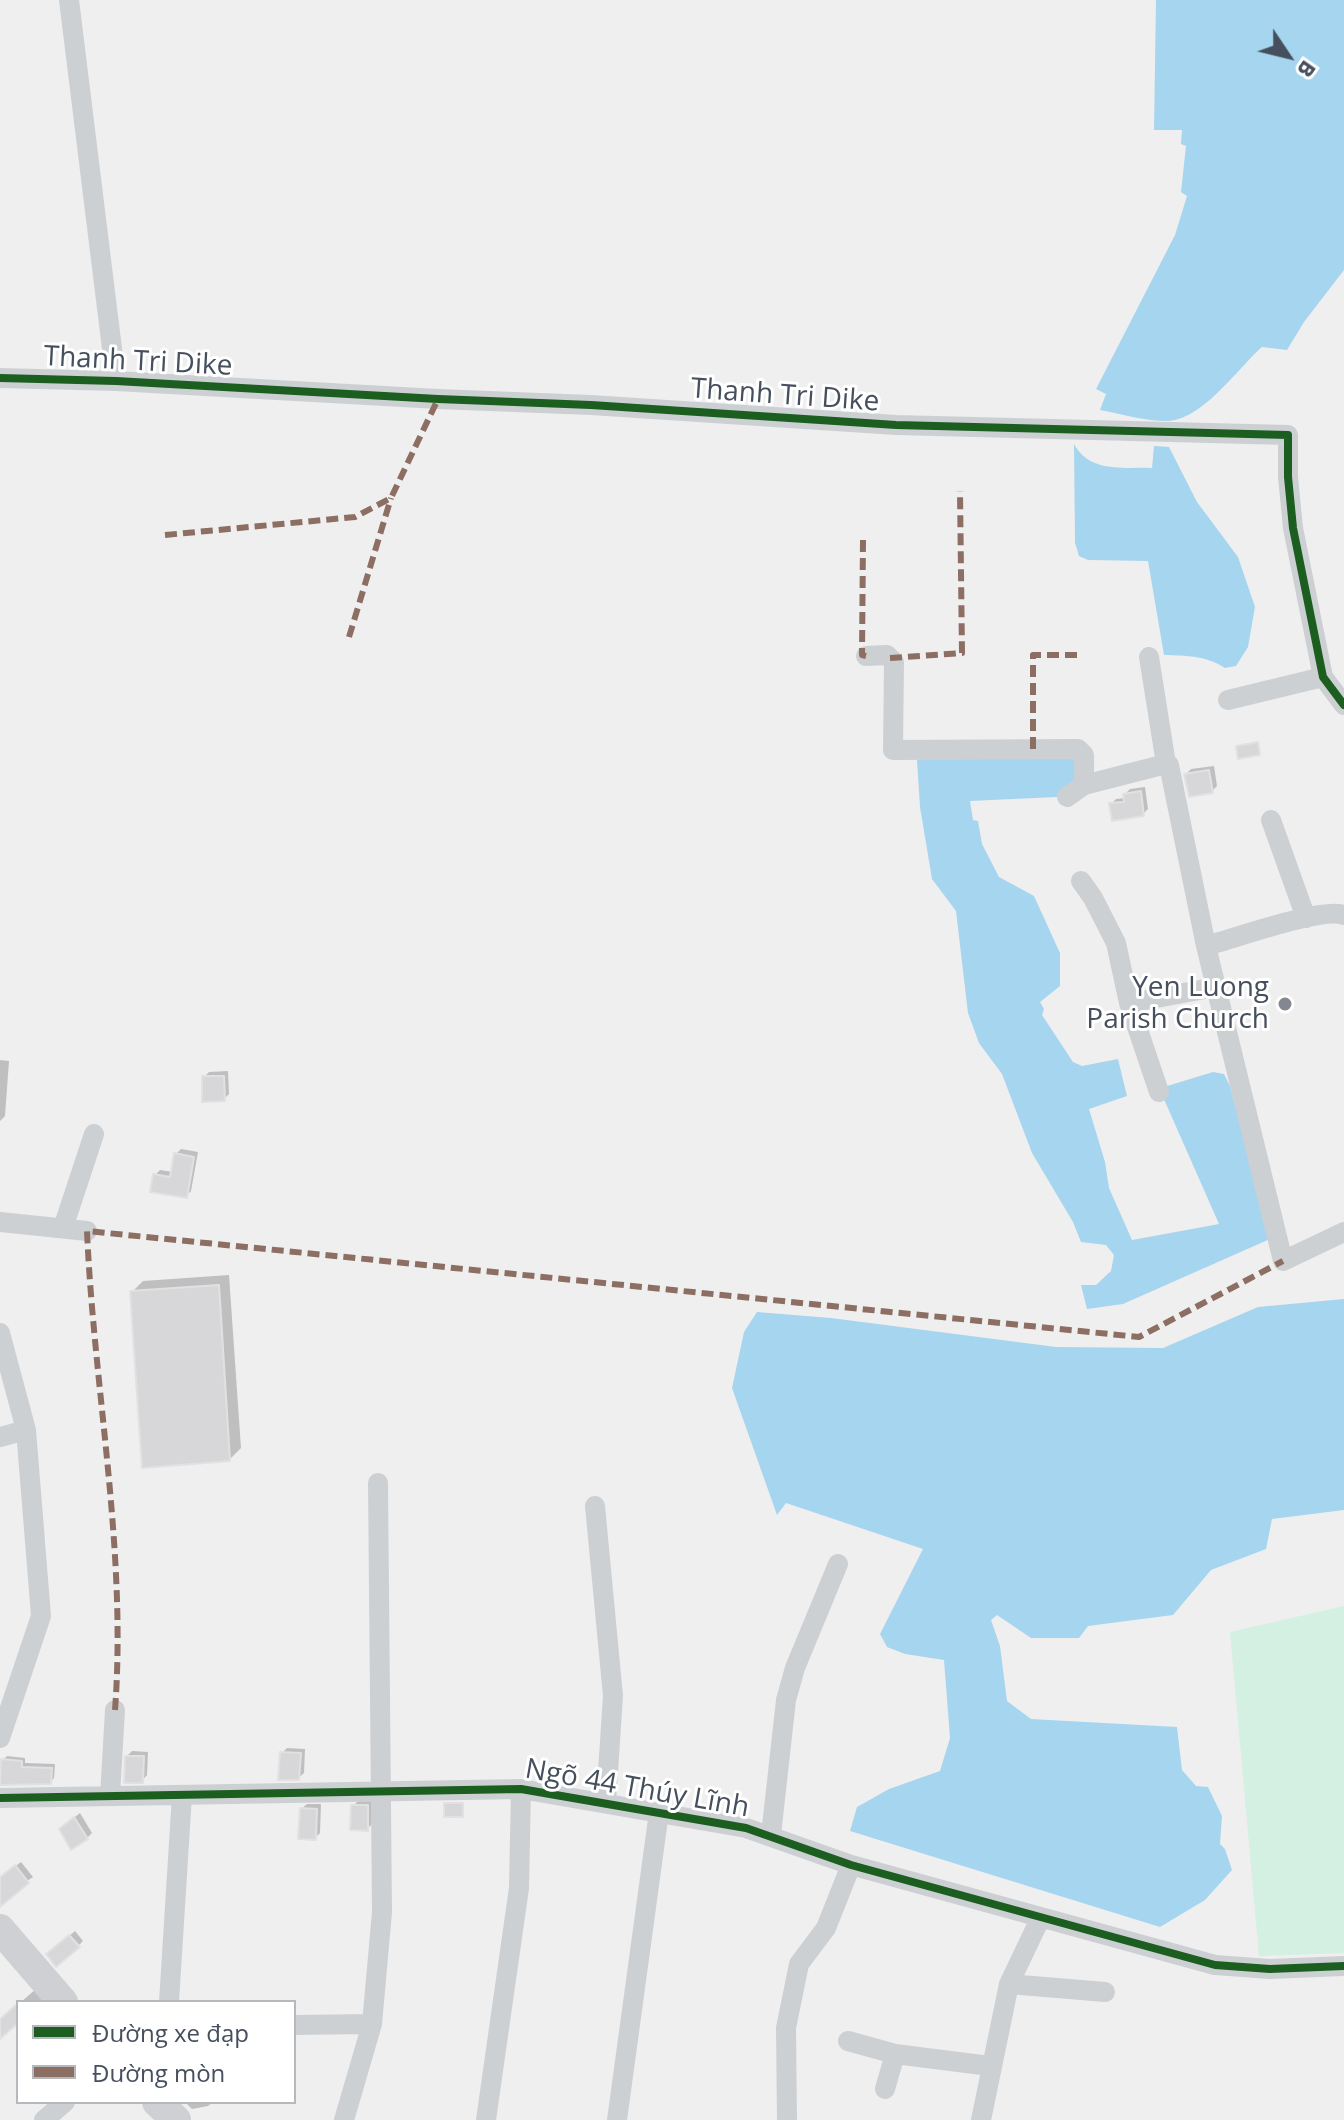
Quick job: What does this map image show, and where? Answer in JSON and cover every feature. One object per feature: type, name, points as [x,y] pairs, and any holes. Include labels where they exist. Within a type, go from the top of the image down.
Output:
[{"type":"street","points":[[69,0],[116,381]]},
{"type":"street","name":"Thanh Tri Dike","points":[[0,378],[591,405],[896,425],[1288,435],[1293,528],[1323,677],[1344,705]]},
{"type":"street","points":[[866,656],[887,655],[894,662],[893,750],[1078,749],[1084,755],[1075,791],[1166,764]]},
{"type":"street","points":[[1149,657],[1166,764],[1169,765],[1206,946],[1283,1261],[1344,1232]]},
{"type":"street","points":[[1228,700],[1323,677]]},
{"type":"street","points":[[1271,820],[1306,918]]},
{"type":"street","points":[[1081,881],[1116,943],[1129,1003],[1159,1092]]},
{"type":"street","points":[[1206,946],[1306,918],[1335,912],[1344,915]]},
{"type":"street","points":[[1129,1003],[1216,987]]},
{"type":"street","points":[[63,1228],[94,1134]]},
{"type":"street","points":[[0,1222],[87,1231]]},
{"type":"street","points":[[0,1333],[26,1430],[41,1616],[0,1738]]},
{"type":"street","points":[[0,1437],[26,1430]]},
{"type":"street","points":[[344,2120],[372,2024],[382,1912],[378,1483]]},
{"type":"street","points":[[595,1506],[613,1696],[606,1802]]},
{"type":"street","points":[[771,1835],[786,1700],[795,1668],[838,1564]]},
{"type":"street","points":[[110,1796],[115,1710]]},
{"type":"street","points":[[486,2120],[519,1888],[521,1789]]},
{"type":"street","name":"Ngõ 44 Thúy Lĩnh","points":[[0,1798],[521,1789],[606,1802],[771,1835],[851,1865],[1215,1965],[1270,1969],[1344,1966]]},
{"type":"street","points":[[169,2000],[182,1795]]},
{"type":"street","points":[[617,2120],[659,1812]]},
{"type":"street","points":[[787,2120],[786,2028],[799,1964],[826,1928],[851,1865]]},
{"type":"street","points":[[981,2120],[1009,1984],[1040,1919]]},
{"type":"street","points":[[0,1929],[61,2000]]},
{"type":"street","points":[[1009,1984],[1105,1992]]},
{"type":"street","points":[[296,2025],[372,2024]]},
{"type":"street","points":[[848,2041],[895,2054],[990,2066]]},
{"type":"street","points":[[885,2089],[895,2054]]},
{"type":"street","points":[[44,2120],[63,2104]]},
{"type":"green space","points":[[1344,1606],[1344,1953],[1259,1956],[1230,1632]]},
{"type":"water","points":[[1156,0],[1344,0],[1344,270],[1304,322],[1287,350],[1262,347],[1204,405],[1177,420],[1163,421],[1100,410],[1106,394],[1096,389],[1175,235],[1187,196],[1181,192],[1186,146],[1181,144],[1182,130],[1154,130]]},
{"type":"water","points":[[1074,444],[1089,460],[1118,468],[1152,468],[1154,446],[1169,447],[1197,502],[1238,557],[1255,607],[1248,647],[1236,666],[1225,668],[1203,658],[1164,655],[1148,561],[1088,560],[1079,556],[1075,543]]},
{"type":"water","points":[[924,753],[1068,753],[1078,763],[1077,780],[1057,797],[970,801],[982,844],[999,877],[1034,896],[1060,953],[1060,986],[1040,1002],[1044,1009],[1042,1015],[1073,1062],[1082,1066],[1118,1059],[1127,1096],[1089,1109],[1105,1162],[1109,1188],[1132,1240],[1219,1224],[1163,1097],[1164,1087],[1213,1072],[1224,1074],[1230,1086],[1270,1239],[1123,1304],[1087,1309],[1081,1285],[1096,1285],[1111,1271],[1114,1255],[1106,1245],[1081,1242],[1073,1222],[1032,1153],[1002,1074],[979,1043],[968,1013],[956,911],[932,879],[920,807],[917,760]]},
{"type":"water","points":[[1344,1299],[1344,1510],[1272,1519],[1266,1549],[1211,1570],[1173,1615],[1088,1626],[1079,1638],[1031,1638],[997,1615],[991,1620],[1000,1646],[1007,1701],[1031,1719],[1177,1727],[1182,1770],[1196,1786],[1208,1787],[1222,1816],[1220,1844],[1225,1849],[1232,1870],[1205,1900],[1160,1927],[850,1831],[857,1807],[889,1789],[940,1771],[950,1738],[944,1660],[905,1654],[887,1647],[880,1634],[923,1549],[786,1503],[777,1515],[732,1388],[744,1332],[757,1312],[831,1318],[1056,1347],[1163,1348],[1258,1307]]},
{"type":"building","points":[[1258,742],[1260,755],[1238,759],[1236,746]]},
{"type":"building","points":[[1209,770],[1213,793],[1189,797],[1184,774]]},
{"type":"building","points":[[1141,791],[1144,816],[1112,821],[1109,803],[1124,802],[1123,794]]},
{"type":"building","points":[[202,1076],[224,1076],[225,1101],[202,1102]]},
{"type":"building","points":[[174,1153],[194,1157],[187,1198],[150,1192],[153,1174],[170,1177]]},
{"type":"building","points":[[219,1285],[230,1461],[142,1468],[130,1291]]},
{"type":"building","points":[[280,1752],[301,1753],[299,1780],[278,1780]]},
{"type":"building","points":[[125,1756],[144,1756],[143,1783],[124,1783]]},
{"type":"building","points":[[1,1759],[22,1761],[22,1767],[52,1768],[51,1784],[0,1785]]},
{"type":"building","points":[[444,1803],[463,1803],[463,1817],[444,1817]]},
{"type":"building","points":[[351,1805],[368,1805],[368,1831],[350,1830]]},
{"type":"building","points":[[300,1808],[317,1809],[316,1840],[298,1839]]},
{"type":"building","points":[[74,1817],[88,1839],[71,1850],[59,1829]]},
{"type":"building","points":[[15,1865],[29,1883],[0,1907],[0,1877]]},
{"type":"building","points":[[69,1935],[80,1947],[56,1967],[46,1954]]},
{"type":"building","points":[[16,2005],[16,2025],[0,2039],[0,2019]]},
{"type":"marked path","points":[[165,535],[355,517],[391,498],[438,399]]},
{"type":"marked path","points":[[890,658],[962,653],[960,491]]},
{"type":"marked path","points":[[349,637],[391,498]]},
{"type":"marked path","points":[[863,540],[862,655],[866,656]]},
{"type":"marked path","points":[[1033,749],[1033,655],[1078,655]]},
{"type":"marked path","points":[[115,1710],[117,1590],[87,1231],[1139,1337],[1283,1261]]},
{"type":"cycle path","points":[[0,378],[591,405],[896,425],[1288,435],[1293,528],[1323,677],[1344,705]]},
{"type":"cycle path","points":[[0,1798],[521,1789],[746,1828],[851,1865],[1215,1965],[1270,1969],[1344,1966]]},
{"type":"place","name":"Yen Luong Parish Church","points":[[1285,1004]]}]
